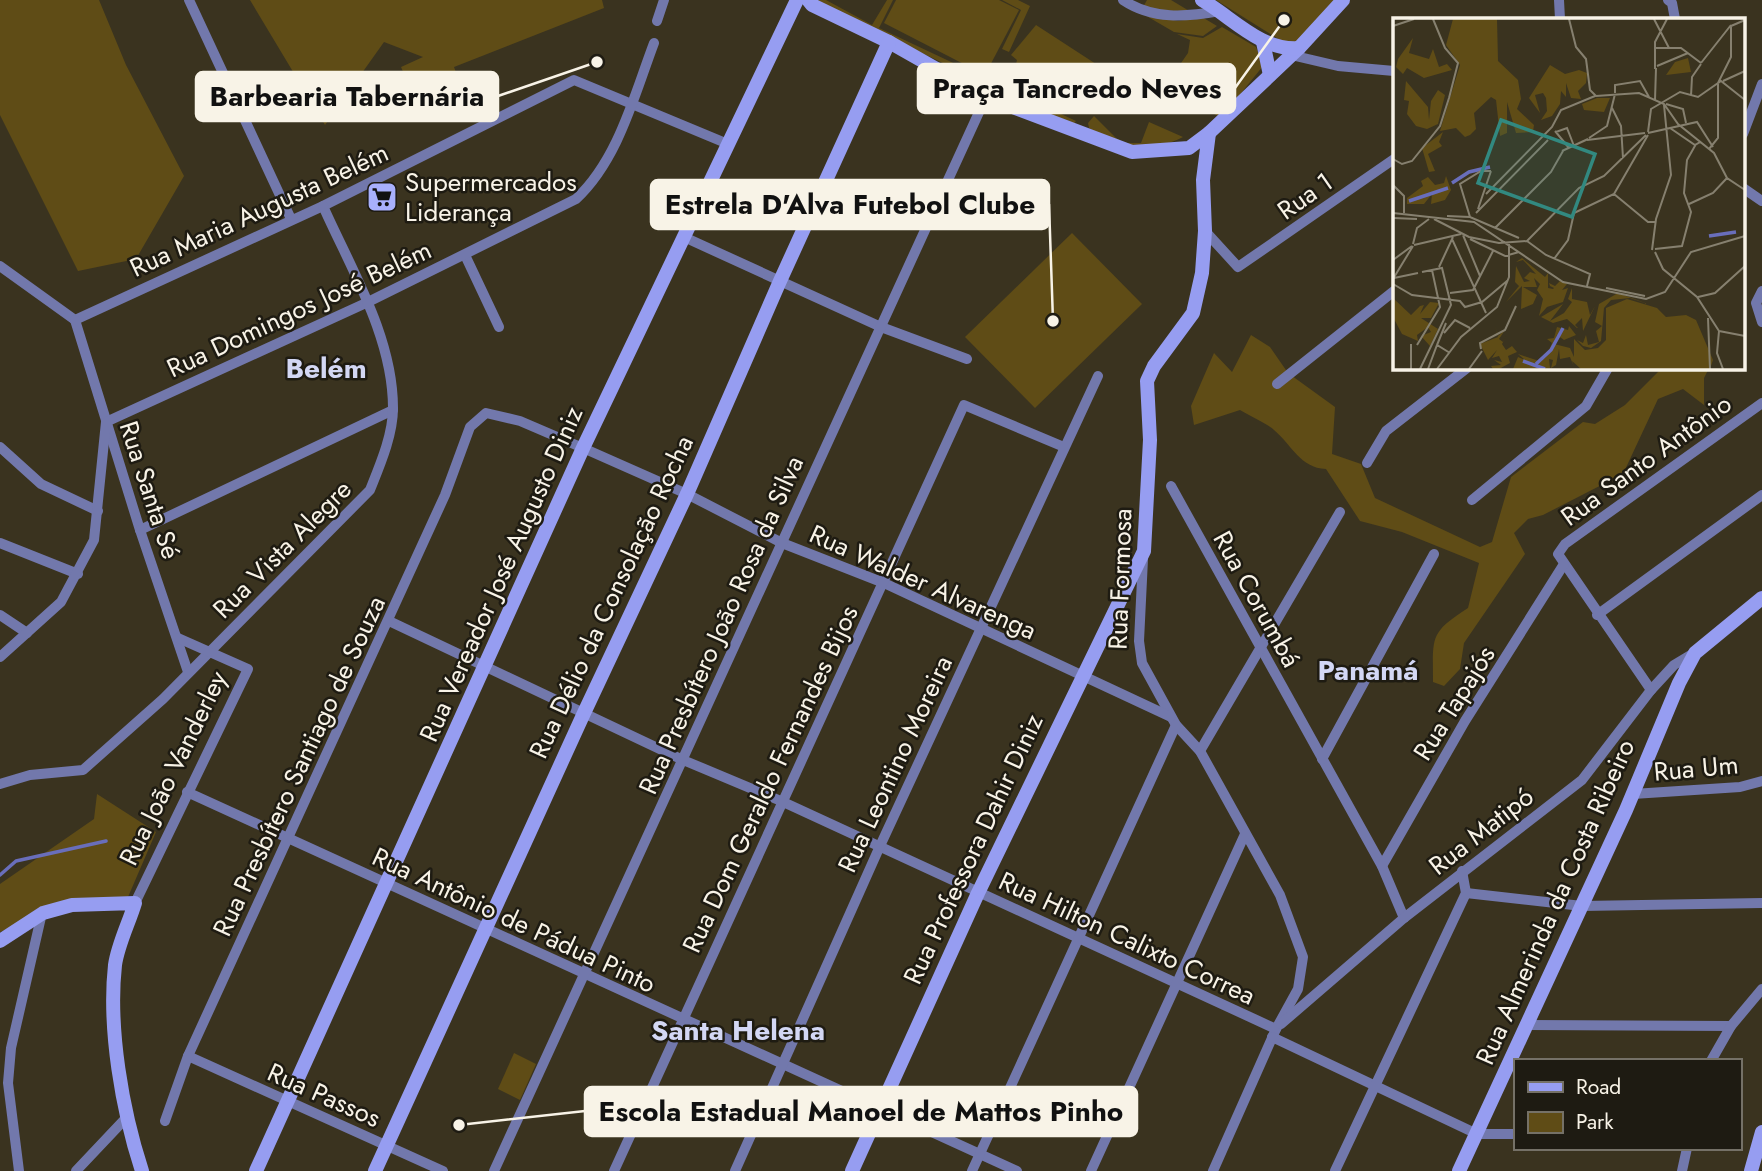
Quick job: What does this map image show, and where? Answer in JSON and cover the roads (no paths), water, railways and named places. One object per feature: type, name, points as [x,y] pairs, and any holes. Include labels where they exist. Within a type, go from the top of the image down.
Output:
[{"type":"street","points":[[189,0],[291,219]]},
{"type":"street","points":[[657,21],[664,0]]},
{"type":"street","name":"Rua Vereador José Augusto Diniz","points":[[256,1171],[583,448],[797,0]]},
{"type":"street","points":[[808,0],[812,5],[889,42],[986,97],[1132,152],[1152,153],[1189,148],[1209,133],[1295,52],[1343,0]]},
{"type":"street","points":[[1123,0],[1136,9],[1168,17],[1220,11]]},
{"type":"street","points":[[1202,0],[1263,42],[1338,66],[1393,71]]},
{"type":"street","points":[[1559,0],[1560,18]]},
{"type":"street","name":"Rua Délio da Consolação Rocha","points":[[376,1171],[584,713],[687,494],[889,42]]},
{"type":"street","points":[[1263,42],[1270,75]]},
{"type":"street","name":"Rua Domingos José Belém","points":[[106,422],[366,303],[576,199],[600,173],[632,103],[654,43]]},
{"type":"street","name":"Rua Maria Augusta Belém","points":[[75,320],[324,206],[574,80],[728,144]]},
{"type":"street","points":[[1744,131],[1762,84]]},
{"type":"street","name":"Rua Presbítero João Rosa da Silva","points":[[494,1171],[986,97]]},
{"type":"street","name":"Rua Formosa","points":[[1209,133],[1203,180],[1205,231],[1202,273],[1193,313],[1154,366],[1147,381],[1150,440],[1139,641],[1142,663],[1173,721],[1200,751],[1280,895],[1303,957],[1298,989],[1274,1033],[1213,1171]]},
{"type":"street","name":"Rua Formosa","points":[[1189,148],[1203,180]]},
{"type":"street","name":"Rua 1","points":[[1205,231],[1238,267],[1393,160]]},
{"type":"street","points":[[1744,189],[1762,201]]},
{"type":"street","name":"Rua Vista Alegre","points":[[0,784],[30,775],[83,770],[210,651],[370,490],[382,461],[393,410],[386,350],[324,206]]},
{"type":"street","points":[[684,237],[881,327],[967,359]]},
{"type":"street","points":[[465,255],[499,327]]},
{"type":"street","points":[[0,266],[75,320]]},
{"type":"street","points":[[1762,291],[1756,303],[1762,322]]},
{"type":"street","points":[[1277,384],[1393,293]]},
{"type":"street","name":"Rua Santa Sé","points":[[75,320],[140,530],[188,672]]},
{"type":"street","points":[[1367,463],[1386,431],[1465,369]]},
{"type":"street","points":[[1472,500],[1586,406],[1607,369]]},
{"type":"street","name":"Rua Leontino Moreira","points":[[735,1171],[880,846],[1098,376]]},
{"type":"street","name":"Rua Santo Antônio","points":[[1564,564],[1558,554],[1565,544],[1762,402]]},
{"type":"street","name":"Rua Dom Geraldo Fernandes Bijos","points":[[614,1171],[964,405],[1064,447]]},
{"type":"street","points":[[140,530],[393,410]]},
{"type":"street","name":"Rua Walder Alvarenga","points":[[470,427],[485,413],[520,421],[687,494],[782,543],[884,583],[1173,721]]},
{"type":"street","points":[[0,657],[61,602],[94,540],[106,422]]},
{"type":"street","name":"Rua Presbítero Santiago de Souza","points":[[164,1121],[188,1056],[445,495],[470,427]]},
{"type":"street","points":[[0,447],[41,484],[98,511]]},
{"type":"street","name":"Rua Corumbá","points":[[1171,486],[1260,651],[1382,866],[1404,918]]},
{"type":"street","points":[[1597,615],[1762,495]]},
{"type":"street","points":[[1200,751],[1340,512]]},
{"type":"street","points":[[0,543],[78,574]]},
{"type":"street","name":"Rua Professora Dahir Diniz","points":[[852,1171],[978,893],[1144,551]]},
{"type":"street","points":[[1322,759],[1434,554]]},
{"type":"street","points":[[1564,564],[1651,690]]},
{"type":"street","name":"Rua Tapajós","points":[[1382,866],[1465,721],[1564,564]]},
{"type":"street","points":[[1695,653],[1762,598]]},
{"type":"street","points":[[0,615],[27,634]]},
{"type":"street","name":"Rua Hilton Calixto Correa","points":[[389,621],[683,760],[880,846],[1177,985],[1374,1087],[1477,1133]]},
{"type":"street","name":"Rua João Vanderley","points":[[142,1171],[127,1117],[113,1008],[116,961],[135,903],[248,669],[178,638]]},
{"type":"street","name":"Rua Matipó","points":[[1274,1033],[1404,918],[1582,780],[1651,690],[1674,665],[1695,653]]},
{"type":"street","name":"Rua Almerinda da Costa Ribeiro","points":[[1459,1171],[1528,1025],[1633,794],[1679,683],[1695,653]]},
{"type":"street","points":[[972,1171],[1078,940],[1173,721]]},
{"type":"street","name":"Rua Um","points":[[1633,794],[1740,787],[1762,781]]},
{"type":"street","name":"Rua Antônio de Pádua Pinto","points":[[187,792],[387,886],[488,929],[585,976],[1017,1171]]},
{"type":"street","points":[[1091,1171],[1245,834]]},
{"type":"street","points":[[1335,1171],[1466,892],[1462,871]]},
{"type":"street","points":[[1466,892],[1582,906],[1762,903]]},
{"type":"street","points":[[0,941],[43,913],[72,905],[135,903]]},
{"type":"street","points":[[19,1171],[8,1083],[11,1048],[43,913]]},
{"type":"street","points":[[1712,1059],[1731,1026],[1762,989]]},
{"type":"street","points":[[1528,1025],[1731,1026]]},
{"type":"street","name":"Rua Passos","points":[[188,1056],[443,1171]]},
{"type":"street","points":[[0,1091],[8,1083]]},
{"type":"street","points":[[76,1171],[127,1117]]},
{"type":"street","points":[[1753,1168],[1762,1132]]},
{"type":"street","points":[[1477,1133],[1514,1134]]},
{"type":"street","points":[[1682,1171],[1687,1150]]},
{"type":"waterway","points":[[0,875],[16,861],[106,841]]},
{"type":"place","name":"Praça Tancredo Neves","points":[[1284,20]]},
{"type":"place","name":"Barbearia Tabernária","points":[[597,62]]},
{"type":"place","name":"Supermercados Liderança","points":[[382,197]]},
{"type":"place","name":"Estrela D'Alva Futebol Clube","points":[[1053,321]]},
{"type":"place","name":"Escola Estadual Manoel de Mattos Pinho","points":[[459,1125]]},
{"type":"district","name":"Belém","points":[[326,368]]},
{"type":"district","name":"Panamá","points":[[1368,670]]},
{"type":"district","name":"Santa Helena","points":[[738,1030]]}]
